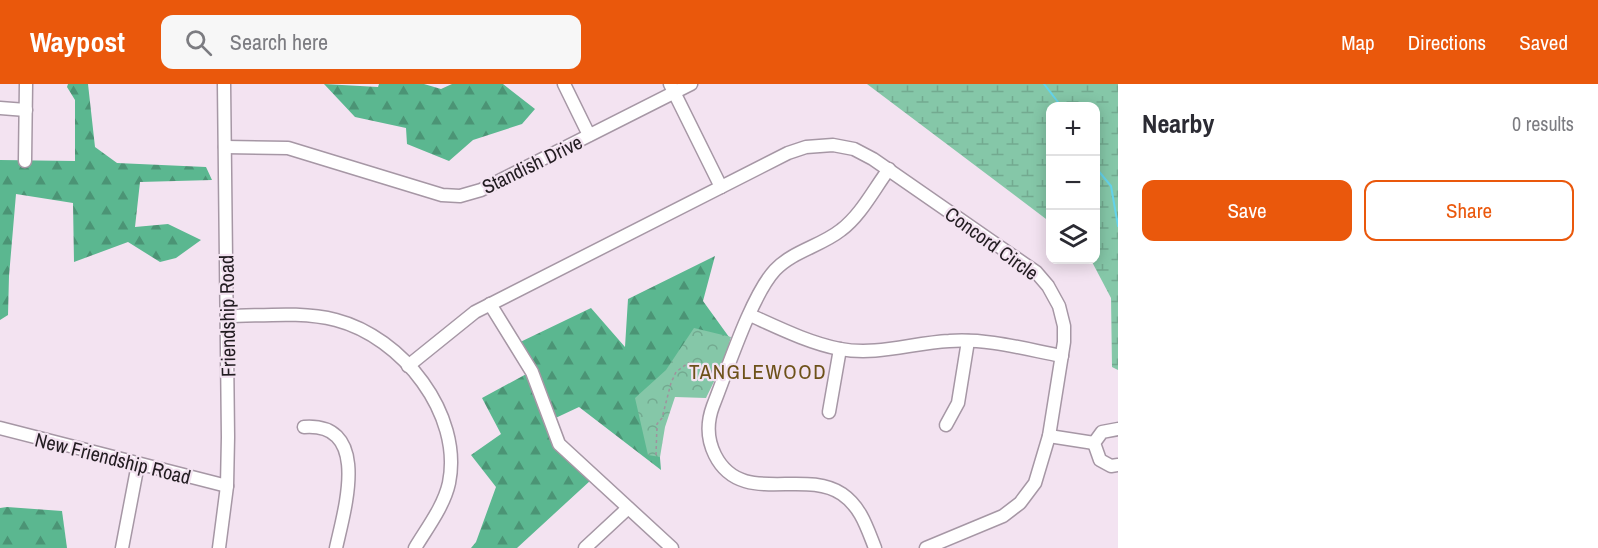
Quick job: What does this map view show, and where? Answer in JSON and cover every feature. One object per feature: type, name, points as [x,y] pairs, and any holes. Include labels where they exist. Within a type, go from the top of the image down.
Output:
[{"type":"street","points":[[25,161],[26,84]]},
{"type":"street","name":"Friendship Road","points":[[219,548],[227,486],[224,84]]},
{"type":"street","points":[[564,84],[590,135]]},
{"type":"street","name":"Standish Drive","points":[[225,147],[288,148],[429,192],[460,196],[481,190],[590,135],[672,88],[691,84]]},
{"type":"street","points":[[408,366],[460,322],[490,304],[721,187],[672,88]]},
{"type":"street","points":[[0,108],[26,110]]},
{"type":"street","name":"Concord Circle","points":[[721,187],[788,153],[819,145],[854,149],[888,169],[1042,278],[1055,297],[1062,316],[1062,356],[1049,436],[1038,477],[1020,503],[993,521],[926,548]]},
{"type":"street","points":[[874,548],[858,510],[841,494],[822,486],[749,483],[734,476],[722,466],[713,451],[708,428],[710,414],[725,375],[762,288],[778,268],[849,224],[888,169]]},
{"type":"street","points":[[490,304],[532,372],[559,444],[672,548]]},
{"type":"street","points":[[227,316],[308,315],[339,320],[373,336],[408,366],[430,393],[446,428],[451,466],[443,501],[415,548]]},
{"type":"street","points":[[750,315],[840,350],[871,352],[948,341],[968,341],[1062,356]]},
{"type":"street","points":[[946,425],[958,403],[968,341]]},
{"type":"street","points":[[829,412],[840,350]]},
{"type":"street","points":[[304,427],[317,426],[333,434],[342,446],[349,464],[348,488],[336,548]]},
{"type":"street","name":"New Friendship Road","points":[[0,428],[227,486]]},
{"type":"street","points":[[1094,442],[1102,432],[1118,429]]},
{"type":"street","points":[[1049,436],[1094,442]]},
{"type":"street","points":[[1094,442],[1100,459],[1111,466],[1118,465]]},
{"type":"street","points":[[122,548],[138,464]]},
{"type":"street","points":[[585,548],[628,508]]},
{"type":"path","points":[[656,455],[657,424],[676,372],[684,364],[694,363],[725,375]]},
{"type":"green space","points":[[68,84],[88,84],[95,147],[117,163],[206,167],[212,180],[140,182],[135,227],[168,224],[201,240],[176,258],[160,262],[128,242],[74,262],[73,203],[16,194],[8,315],[0,320],[0,160],[75,161],[75,100],[67,87]]},
{"type":"green space","points":[[324,84],[378,87],[379,84],[424,84],[441,89],[452,84],[503,84],[535,109],[522,124],[473,140],[449,161],[407,144],[406,128],[355,117]]},
{"type":"green space","points":[[867,84],[1118,84],[1118,370],[1112,367],[1111,298],[1093,264],[1100,264],[1100,102],[1046,102],[1046,219]]},
{"type":"green space","points":[[715,256],[703,301],[729,337],[662,394],[659,446],[661,470],[579,407],[547,422],[591,480],[517,548],[471,548],[476,542],[496,487],[471,455],[501,434],[482,398],[530,372],[514,345],[591,308],[625,347],[628,299]]},
{"type":"green space","points":[[694,328],[731,337],[724,361],[706,398],[675,397],[665,427],[660,457],[648,455],[635,398],[666,370]]},
{"type":"green space","points":[[0,508],[62,511],[67,548],[0,548]]},
{"type":"waterway","points":[[1044,84],[1058,102]]},
{"type":"waterway","points":[[1100,173],[1111,186],[1118,226]]},
{"type":"district","name":"TANGLEWOOD","points":[[758,371]]}]
